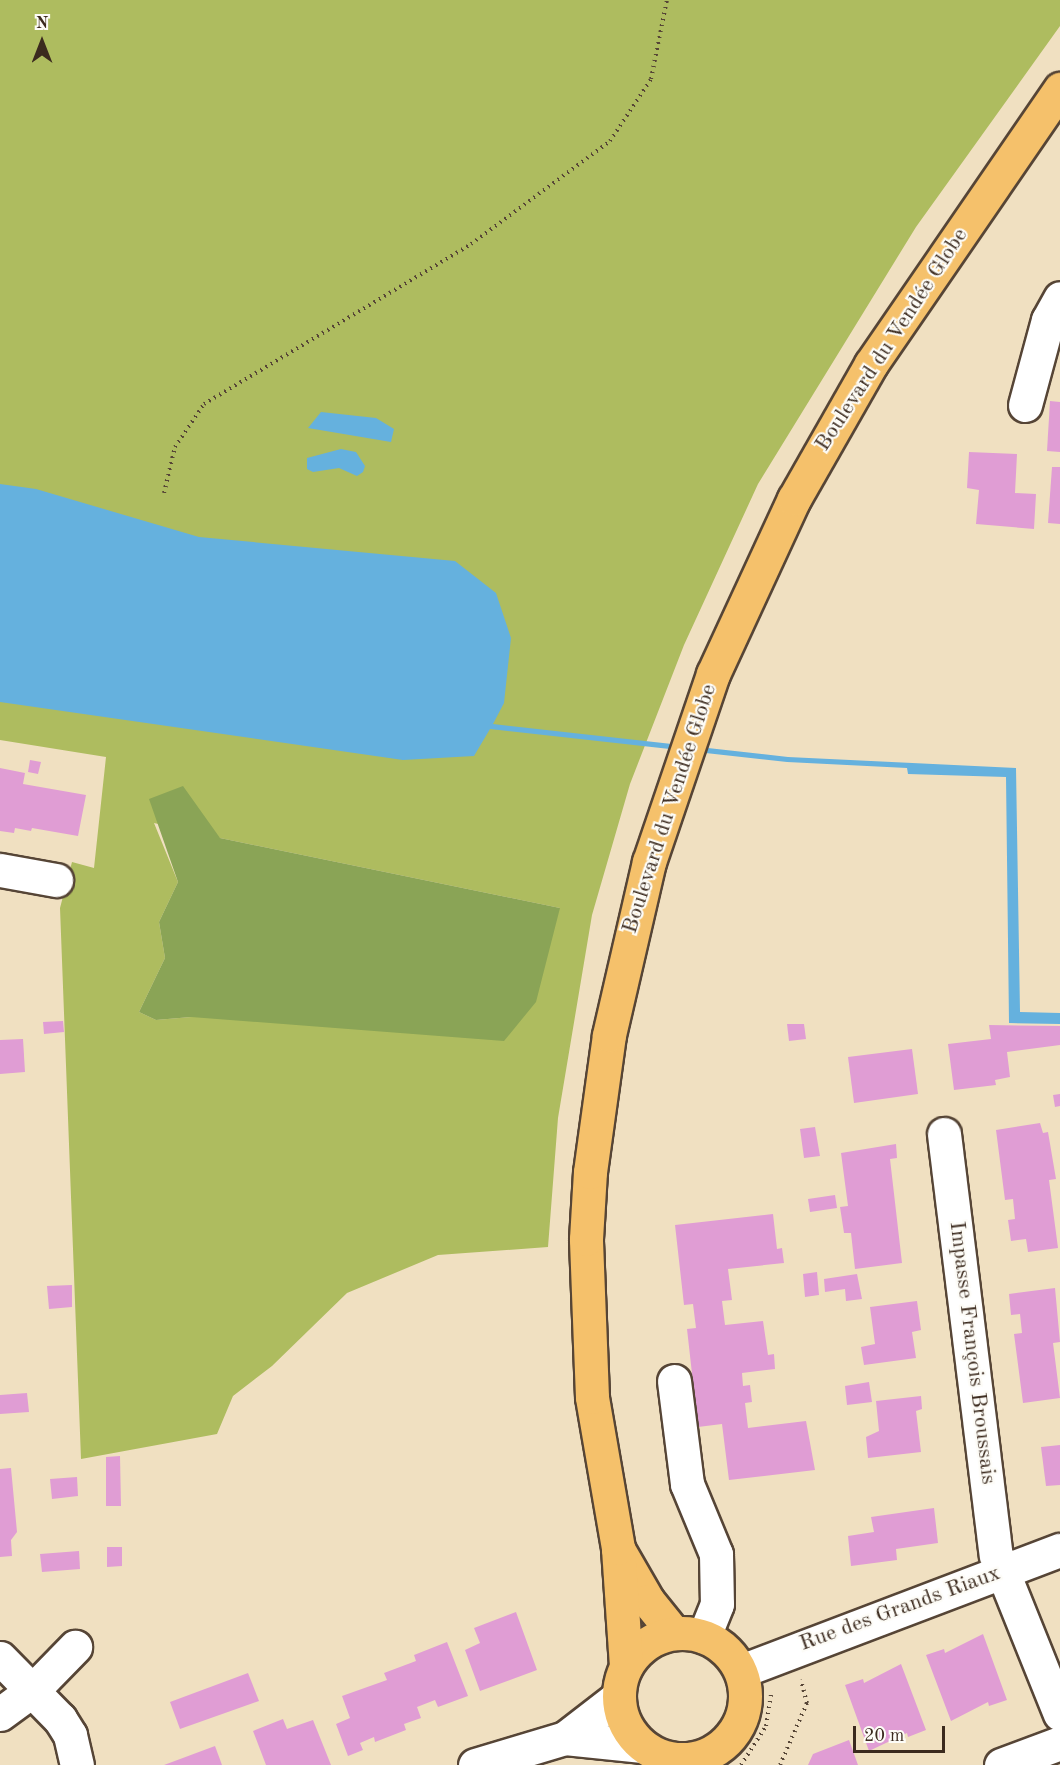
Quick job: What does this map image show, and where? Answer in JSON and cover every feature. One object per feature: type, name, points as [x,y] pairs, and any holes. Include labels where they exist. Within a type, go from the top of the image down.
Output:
[{"type":"main road","name":"Boulevard du Vendée Globe","points":[[626,1665],[618,1548],[597,1434],[588,1359],[587,1205],[597,1110],[616,994],[664,814],[695,720],[730,633],[819,453],[900,318],[1060,89]]},
{"type":"main road","name":"Boulevard du Vendée Globe","points":[[618,1548],[652,1607],[689,1634]]},
{"type":"main road","points":[[689,1634],[726,1650],[741,1671],[745,1706],[724,1760],[658,1756],[621,1716],[618,1697],[626,1665],[638,1650],[654,1638],[689,1634]]},
{"type":"street","points":[[1024,405],[1048,320],[1060,298]]},
{"type":"street","points":[[0,870],[56,880]]},
{"type":"street","name":"Impasse François Broussais","points":[[944,1134],[996,1555],[1060,1714]]},
{"type":"street","points":[[674,1381],[687,1484],[716,1554],[717,1604],[689,1634]]},
{"type":"street","name":"Rue des Grands Riaux","points":[[741,1671],[1060,1550]]},
{"type":"street","points":[[0,1714],[34,1689],[75,1647]]},
{"type":"street","points":[[0,1658],[34,1689],[70,1735],[77,1765]]},
{"type":"street","points":[[475,1765],[565,1738],[618,1697]]},
{"type":"street","points":[[565,1738],[658,1756]]},
{"type":"street","points":[[1001,1765],[1060,1743]]},
{"type":"path","points":[[164,493],[175,447],[204,404],[471,244],[610,141],[651,79],[667,0]]},
{"type":"path","points":[[780,1765],[807,1703],[798,1669]]},
{"type":"path","points":[[724,1760],[765,1726],[773,1688]]},
{"type":"green space","points":[[0,0],[1060,0],[1060,26],[916,227],[758,484],[684,645],[630,784],[592,915],[558,1118],[548,1247],[438,1255],[347,1293],[272,1366],[233,1396],[217,1434],[81,1459],[60,908],[72,862],[94,868],[106,757],[0,740]],"holes":[[[154,823],[560,908],[191,1017],[156,1020],[139,1012],[165,958],[159,922],[178,882]]]},
{"type":"green space","points":[[183,786],[220,838],[560,908],[536,1002],[504,1041],[191,1017],[156,1020],[139,1012],[165,958],[159,922],[178,882],[149,799]]},
{"type":"water","points":[[321,412],[376,418],[394,429],[391,442],[308,428]]},
{"type":"water","points":[[341,449],[356,452],[365,466],[363,472],[357,476],[339,468],[313,472],[307,469],[307,458]]},
{"type":"water","points":[[0,484],[36,489],[199,537],[455,561],[496,593],[511,638],[504,703],[493,724],[788,757],[1016,768],[1020,1012],[1060,1013],[1060,1024],[1009,1023],[1006,777],[908,774],[907,768],[787,762],[490,729],[474,756],[403,760],[0,702]]},
{"type":"building","points":[[1050,401],[1060,402],[1060,452],[1047,451]]},
{"type":"building","points":[[969,452],[1017,454],[1015,493],[1036,494],[1034,529],[976,524],[979,490],[967,488]]},
{"type":"building","points":[[1052,467],[1060,467],[1060,524],[1048,523]]},
{"type":"building","points":[[30,760],[41,762],[38,774],[28,772]]},
{"type":"building","points":[[0,768],[25,773],[23,784],[86,795],[78,836],[32,828],[31,831],[15,828],[14,833],[0,831]]},
{"type":"building","points":[[63,1021],[64,1032],[44,1034],[43,1022]]},
{"type":"building","points":[[787,1024],[804,1024],[806,1039],[789,1041]]},
{"type":"building","points":[[989,1025],[1060,1026],[1060,1045],[1007,1052],[1010,1077],[995,1080],[996,1085],[954,1090],[948,1044],[991,1039]]},
{"type":"building","points":[[23,1039],[25,1072],[0,1074],[0,1040]]},
{"type":"building","points":[[912,1049],[918,1094],[854,1103],[848,1057]]},
{"type":"building","points":[[1060,1094],[1060,1106],[1055,1107],[1053,1095]]},
{"type":"building","points":[[1040,1123],[1043,1133],[1048,1132],[1056,1179],[1049,1180],[1058,1248],[1028,1252],[1026,1239],[1011,1241],[1008,1220],[1015,1219],[1013,1199],[1005,1200],[996,1130]]},
{"type":"building","points":[[815,1127],[820,1156],[804,1158],[800,1129]]},
{"type":"building","points":[[896,1144],[897,1158],[890,1159],[902,1263],[855,1269],[851,1233],[844,1233],[840,1207],[848,1206],[841,1153]]},
{"type":"building","points":[[835,1195],[837,1208],[810,1212],[808,1199]]},
{"type":"building","points":[[773,1214],[777,1249],[782,1248],[784,1263],[728,1269],[732,1300],[722,1301],[725,1325],[763,1321],[768,1355],[774,1354],[775,1369],[742,1373],[743,1386],[750,1385],[752,1402],[745,1403],[748,1428],[806,1421],[815,1470],[729,1480],[722,1424],[698,1427],[687,1329],[696,1328],[693,1304],[684,1305],[675,1225]]},
{"type":"building","points":[[817,1272],[819,1295],[805,1297],[803,1274]]},
{"type":"building","points":[[857,1274],[862,1299],[846,1301],[845,1289],[825,1292],[824,1279]]},
{"type":"building","points":[[72,1285],[72,1307],[49,1309],[47,1286]]},
{"type":"building","points":[[1055,1288],[1060,1342],[1053,1343],[1060,1398],[1023,1403],[1014,1334],[1022,1333],[1020,1314],[1011,1315],[1009,1294]]},
{"type":"building","points":[[917,1301],[921,1330],[912,1332],[916,1358],[864,1365],[861,1347],[875,1344],[870,1307]]},
{"type":"building","points":[[869,1382],[872,1402],[847,1405],[845,1386]]},
{"type":"building","points":[[27,1393],[29,1412],[0,1414],[0,1395]]},
{"type":"building","points":[[921,1396],[922,1409],[916,1411],[921,1452],[868,1458],[866,1437],[879,1431],[876,1401]]},
{"type":"building","points":[[1060,1445],[1060,1485],[1046,1486],[1041,1447]]},
{"type":"building","points":[[120,1456],[121,1506],[106,1506],[106,1457]]},
{"type":"building","points":[[11,1468],[17,1532],[11,1540],[12,1556],[0,1557],[0,1469]]},
{"type":"building","points":[[77,1477],[78,1496],[52,1499],[50,1479]]},
{"type":"building","points":[[934,1508],[938,1543],[896,1549],[897,1560],[851,1566],[848,1536],[874,1532],[871,1517]]},
{"type":"building","points":[[107,1547],[122,1547],[122,1566],[107,1567]]},
{"type":"building","points":[[79,1551],[80,1569],[42,1572],[40,1554]]},
{"type":"building","points":[[516,1612],[537,1670],[480,1691],[465,1650],[480,1643],[474,1628]]},
{"type":"building","points":[[983,1634],[1007,1700],[989,1706],[988,1702],[951,1721],[926,1655],[944,1649],[945,1653]]},
{"type":"building","points":[[447,1642],[468,1696],[438,1707],[435,1700],[417,1707],[421,1718],[404,1724],[406,1730],[375,1742],[374,1737],[360,1743],[363,1750],[348,1756],[336,1724],[350,1718],[342,1696],[387,1680],[384,1673],[416,1661],[414,1655]]},
{"type":"building","points":[[901,1664],[926,1730],[908,1737],[907,1733],[869,1751],[845,1685],[863,1679],[864,1683]]},
{"type":"building","points":[[248,1673],[259,1701],[180,1729],[170,1702]]},
{"type":"building","points":[[283,1719],[287,1729],[313,1720],[331,1765],[266,1765],[253,1731]]},
{"type":"building","points":[[849,1740],[858,1765],[808,1765],[813,1754]]},
{"type":"building","points":[[215,1746],[222,1765],[164,1765]]}]
